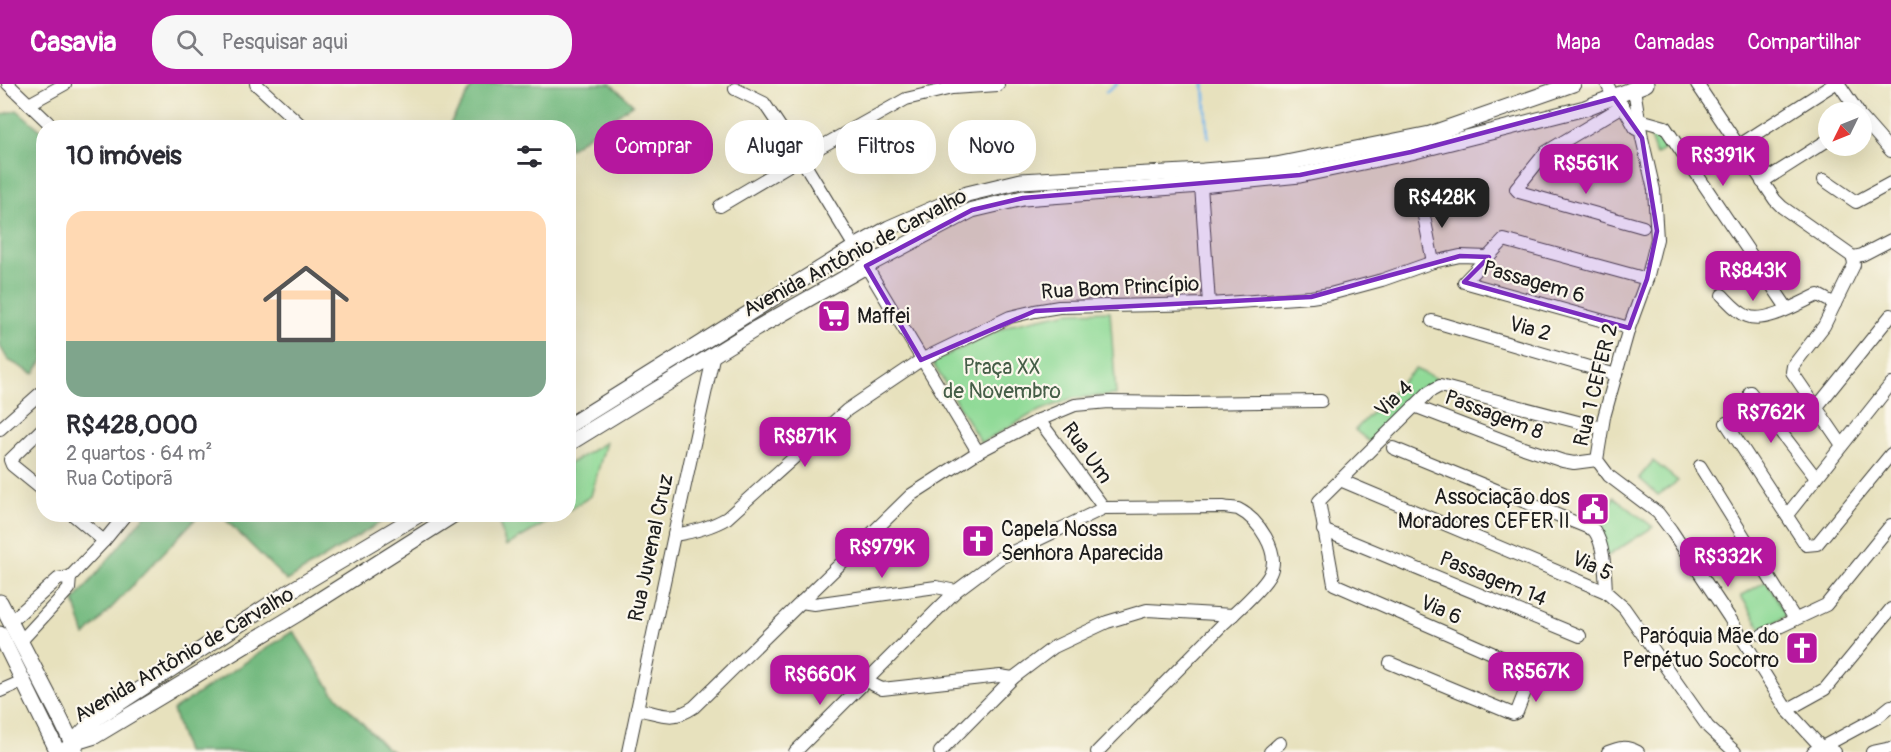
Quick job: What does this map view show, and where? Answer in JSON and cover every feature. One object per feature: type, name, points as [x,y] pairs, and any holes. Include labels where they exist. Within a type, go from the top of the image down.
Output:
[{"type":"main road","name":"Avenida Antônio de Carvalho","points":[[576,421],[874,236],[967,195],[1021,181],[1276,165],[1430,134],[1570,85]]},
{"type":"main road","name":"Avenida Antônio de Carvalho","points":[[576,439],[714,354],[866,266],[972,210],[1023,198],[1300,175],[1411,152],[1585,108],[1624,91]]},
{"type":"main road","points":[[866,266],[863,252],[874,236]]},
{"type":"main road","points":[[844,279],[857,263],[855,247]]},
{"type":"main road","name":"Avenida Antônio de Carvalho","points":[[71,749],[95,719],[287,593],[407,522]]},
{"type":"main road","name":"Avenida Antônio de Carvalho","points":[[71,749],[299,613],[442,522]]},
{"type":"main road","points":[[302,584],[314,603]]},
{"type":"main road","points":[[287,593],[299,613]]},
{"type":"main road","points":[[0,602],[5,628],[23,681],[58,752]]},
{"type":"main road","points":[[5,628],[20,642],[57,712],[71,749]]},
{"type":"main road","points":[[57,712],[76,721],[95,719]]},
{"type":"main road","points":[[46,726],[62,738],[71,749]]},
{"type":"main road","points":[[89,752],[96,736]]},
{"type":"street","points":[[8,84],[46,120]]},
{"type":"street","points":[[29,104],[65,84]]},
{"type":"street","points":[[256,84],[295,120]]},
{"type":"street","points":[[1697,84],[1762,182],[1782,207],[1853,257],[1862,255],[1891,240]]},
{"type":"street","points":[[1738,146],[1837,84],[1850,102]]},
{"type":"street","points":[[824,145],[906,99],[952,88],[998,85]]},
{"type":"street","points":[[735,89],[764,103],[775,120]]},
{"type":"street","points":[[1624,91],[1546,152],[1517,190],[1643,227]]},
{"type":"street","name":"Rua 1 CEFER 2","points":[[1624,91],[1636,121]]},
{"type":"street","name":"Rua 1 CEFER 2","points":[[1624,91],[1642,138],[1654,190],[1657,239],[1601,428],[1597,460],[1609,476],[1658,513],[1671,530],[1787,710],[1817,749]]},
{"type":"street","points":[[1636,121],[1665,127],[1787,308]]},
{"type":"street","points":[[1872,129],[1891,151]]},
{"type":"street","points":[[1762,182],[1818,146]]},
{"type":"street","points":[[720,206],[774,174]]},
{"type":"street","points":[[811,174],[855,247]]},
{"type":"street","points":[[1824,180],[1856,202],[1891,183]]},
{"type":"street","points":[[1201,185],[1209,304]]},
{"type":"street","points":[[1421,201],[1433,262]]},
{"type":"street","points":[[1489,257],[1504,240],[1647,279]]},
{"type":"street","name":"Rua Bom Princípio","points":[[674,535],[705,529],[728,518],[847,410],[921,360],[1010,317],[1059,307],[1209,304],[1311,297],[1382,280],[1433,262],[1460,256],[1489,257]]},
{"type":"street","name":"Passagem 6","points":[[1489,257],[1464,282],[1629,328]]},
{"type":"street","points":[[1842,445],[1792,372],[1793,366],[1824,326],[1854,265],[1853,257]]},
{"type":"street","points":[[866,266],[978,452]]},
{"type":"street","points":[[1722,295],[1741,313],[1749,317],[1769,317],[1818,295],[1835,304]]},
{"type":"street","points":[[1816,408],[1891,315]]},
{"type":"street","name":"Via 2","points":[[1432,321],[1616,375]]},
{"type":"street","name":"Rua Juvenal Cruz","points":[[628,752],[714,354]]},
{"type":"street","points":[[1787,515],[1891,384]]},
{"type":"street","name":"Via 4","points":[[1334,584],[1318,501],[1429,392],[1444,386],[1601,428]]},
{"type":"street","points":[[1750,392],[1816,478]]},
{"type":"street","points":[[0,429],[36,397]]},
{"type":"street","points":[[637,709],[671,717],[682,714],[694,706],[911,495],[978,452],[1039,420],[1075,405],[1097,403],[1321,401]]},
{"type":"street","name":"Passagem 8","points":[[1414,406],[1563,461],[1574,463],[1597,460]]},
{"type":"street","name":"Rua Um","points":[[1039,420],[1104,508]]},
{"type":"street","points":[[1726,423],[1806,545],[1817,544],[1891,454]]},
{"type":"street","points":[[36,436],[10,460],[12,465],[36,484]]},
{"type":"street","points":[[1394,448],[1594,530],[1602,556],[1606,592]]},
{"type":"street","points":[[1700,466],[1795,619]]},
{"type":"street","name":"Via 5","points":[[1340,480],[1606,592],[1624,608],[1708,727],[1735,752]]},
{"type":"street","points":[[795,752],[956,591],[1000,558],[1104,508],[1224,507],[1237,509],[1256,523],[1265,537],[1272,554],[1271,573],[1233,615],[1097,752]]},
{"type":"street","points":[[81,522],[104,541]]},
{"type":"street","points":[[5,628],[58,579],[70,577],[119,522]]},
{"type":"street","points":[[1762,635],[1826,605],[1891,525]]},
{"type":"street","name":"Passagem 14","points":[[1323,530],[1580,636]]},
{"type":"street","points":[[20,642],[69,589],[70,577]]},
{"type":"street","name":"Via 6","points":[[1334,584],[1533,671],[1516,712],[1513,714],[1390,663]]},
{"type":"street","points":[[801,602],[814,604],[936,587],[956,591]]},
{"type":"street","points":[[29,606],[41,620]]},
{"type":"street","points":[[1787,710],[1825,689],[1891,609]]},
{"type":"street","points":[[940,752],[1013,678],[1054,647],[1107,622],[1147,610],[1233,615]]},
{"type":"street","points":[[866,681],[882,689],[1000,676],[1013,678]]},
{"type":"street","points":[[0,691],[23,681]]},
{"type":"street","points":[[1817,749],[1876,718],[1891,706]]},
{"type":"street","points":[[1270,752],[1280,743]]},
{"type":"street","points":[[1608,752],[1620,747],[1633,749]]},
{"type":"street","points":[[1872,752],[1891,748]]},
{"type":"street","points":[[1817,749],[1835,752]]},
{"type":"highlighted area","points":[[1614,98],[1642,138],[1657,231],[1647,279],[1629,328],[1464,282],[1489,257],[1460,256],[1311,297],[1035,311],[921,360],[866,266],[972,210],[1023,198],[1300,175],[1411,152]]},
{"type":"green space","points":[[470,84],[611,84],[633,104],[610,120],[594,120],[594,131],[576,144],[576,120],[452,120],[472,87]]},
{"type":"green space","points":[[17,110],[36,126],[36,371],[34,374],[8,360],[0,346],[0,115]]},
{"type":"green space","points":[[1665,131],[1673,144],[1656,155],[1648,132]]},
{"type":"green space","name":"Praça XX de Novembro","points":[[1110,311],[1116,395],[1073,398],[1034,413],[981,443],[932,362],[1012,324],[1069,312]]},
{"type":"green space","points":[[1415,369],[1449,384],[1421,387],[1371,443],[1355,430]]},
{"type":"green space","points":[[606,442],[591,496],[576,506],[576,460]]},
{"type":"green space","points":[[1653,461],[1678,481],[1658,495],[1639,478]]},
{"type":"green space","points":[[1614,497],[1653,527],[1606,557],[1599,529]]},
{"type":"green space","points":[[139,522],[192,522],[85,636],[74,601]]},
{"type":"green space","points":[[228,522],[381,522],[287,581]]},
{"type":"green space","points":[[499,522],[548,522],[506,546]]},
{"type":"green space","points":[[1766,581],[1787,615],[1762,630],[1741,596]]},
{"type":"green space","points":[[293,631],[332,691],[386,748],[394,752],[186,752],[173,710]]},
{"type":"waterway","points":[[1106,92],[1117,84]]},
{"type":"waterway","points":[[1204,84],[1208,137]]},
{"type":"place","name":"Maffei","points":[[834,316]]},
{"type":"place","name":"Associação dos Moradores CEFER II","points":[[1593,509]]},
{"type":"place","name":"Capela Nossa Senhora Aparecida","points":[[978,541]]},
{"type":"place","name":"Paróquia Mãe do Perpétuo Socorro","points":[[1802,648]]}]
